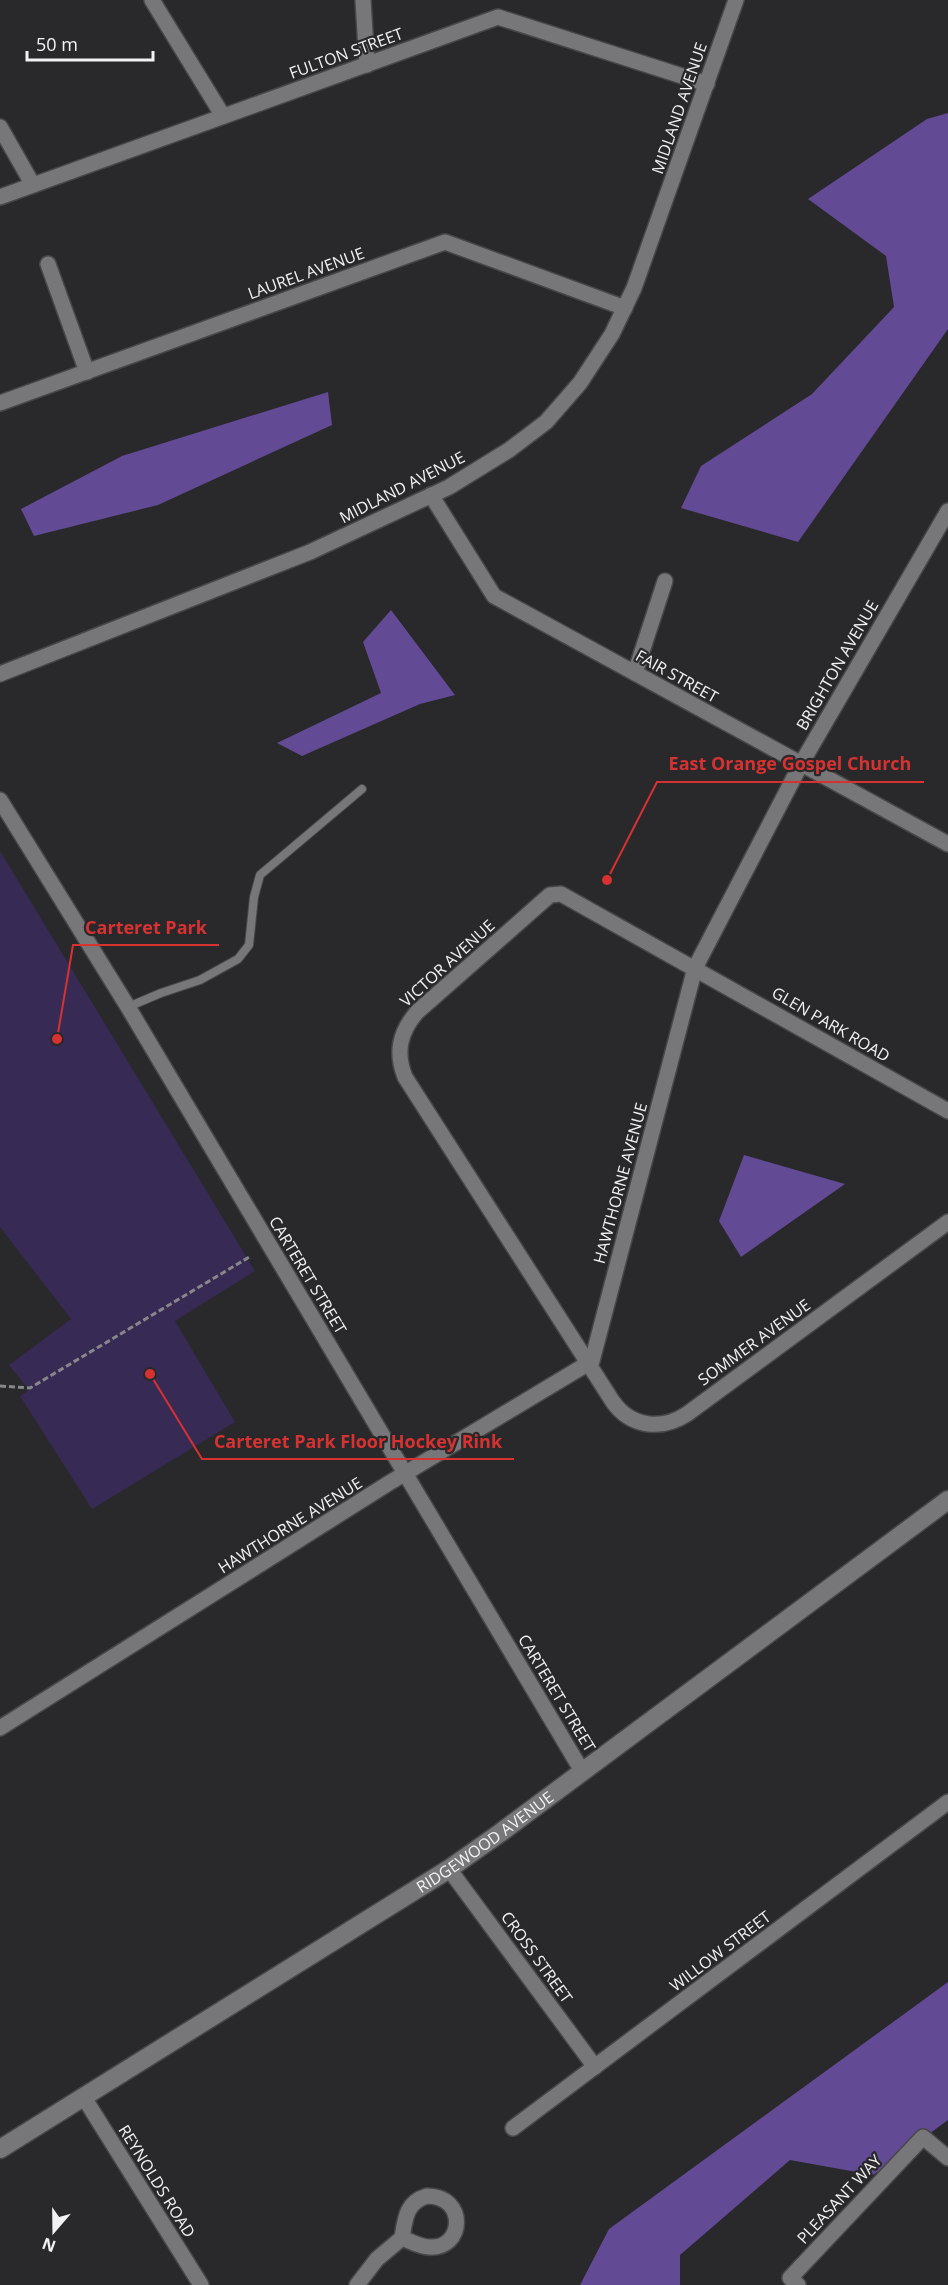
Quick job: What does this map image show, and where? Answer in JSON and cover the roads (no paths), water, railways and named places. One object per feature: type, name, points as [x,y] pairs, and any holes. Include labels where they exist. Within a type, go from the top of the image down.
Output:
[{"type":"street","points":[[152,0],[223,116]]},
{"type":"street","points":[[363,0],[367,64]]},
{"type":"street","name":"MIDLAND AVENUE","points":[[0,674],[310,552],[449,487],[509,450],[546,422],[580,383],[612,334],[625,308],[736,0]]},
{"type":"street","name":"FULTON STREET","points":[[0,197],[498,17],[707,84]]},
{"type":"street","points":[[0,127],[33,185]]},
{"type":"street","name":"LAUREL AVENUE","points":[[0,403],[445,242],[625,308]]},
{"type":"street","points":[[48,264],[87,372]]},
{"type":"street","name":"FAIR STREET","points":[[431,495],[494,596],[948,844]]},
{"type":"street","name":"BRIGHTON AVENUE","points":[[696,968],[801,764],[948,511]]},
{"type":"street","points":[[635,673],[665,581]]},
{"type":"street","name":"CARTERET STREET","points":[[0,800],[128,1007],[582,1771]]},
{"type":"street","name":"VICTOR AVENUE","points":[[588,1363],[405,1077],[399,1055],[400,1039],[407,1023],[417,1012],[550,895],[561,894],[696,968]]},
{"type":"street","name":"GLEN PARK ROAD","points":[[696,968],[948,1111]]},
{"type":"street","name":"HAWTHORNE AVENUE","points":[[0,1728],[404,1473],[592,1361],[696,968]]},
{"type":"street","name":"SOMMER AVENUE","points":[[588,1363],[616,1406],[627,1416],[652,1425],[668,1424],[678,1420],[948,1222]]},
{"type":"street","name":"RIDGEWOOD AVENUE","points":[[0,2149],[449,1869],[948,1500]]},
{"type":"street","name":"WILLOW STREET","points":[[513,2128],[948,1802]]},
{"type":"street","name":"CROSS STREET","points":[[449,1869],[595,2067]]},
{"type":"street","name":"REYNOLDS ROAD","points":[[83,2096],[201,2285]]},
{"type":"street","name":"PLEASANT WAY","points":[[798,2285],[790,2278],[923,2137],[948,2158]]},
{"type":"street","points":[[357,2285],[377,2259],[402,2238]]},
{"type":"lane","points":[[128,1007],[200,980],[238,959],[249,945],[254,897],[260,875],[362,789]]},
{"type":"place","name":"East Orange Gospel Church","points":[[607,880]]},
{"type":"place","name":"Carteret Park","points":[[57,1039]]},
{"type":"place","name":"Carteret Park Floor Hockey Rink","points":[[150,1374]]}]
